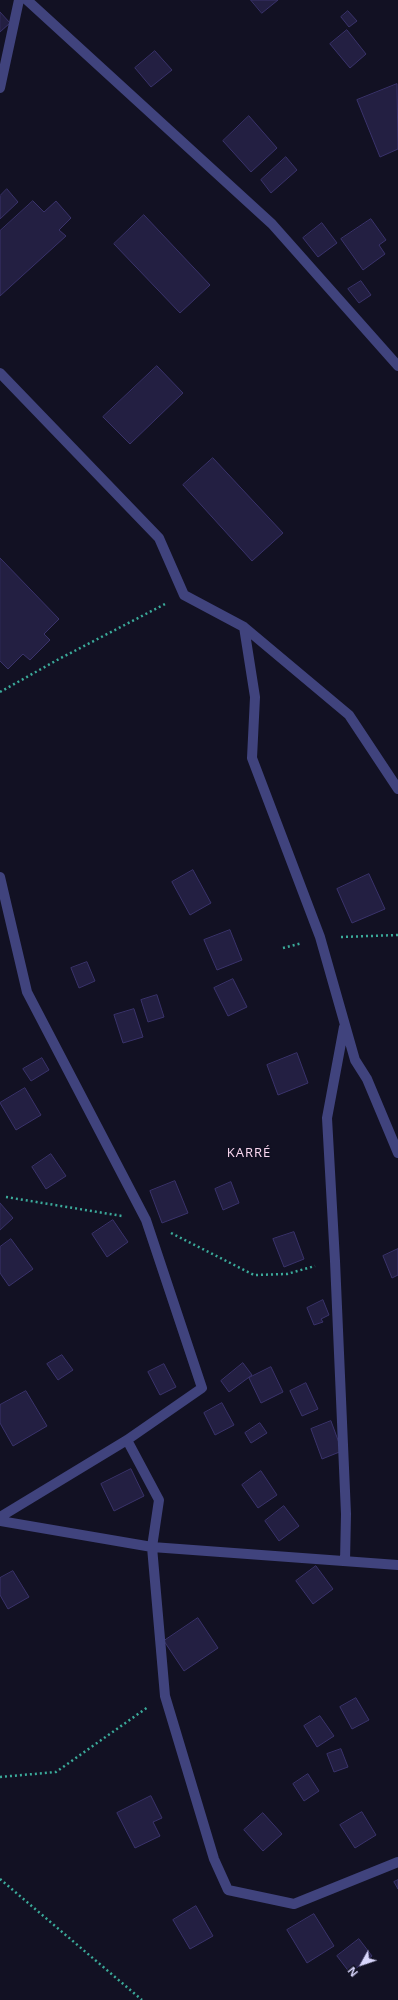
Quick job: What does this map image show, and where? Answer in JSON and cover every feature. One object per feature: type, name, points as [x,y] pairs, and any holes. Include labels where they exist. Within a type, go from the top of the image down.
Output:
[{"type":"street","points":[[0,88],[19,0]]},
{"type":"street","points":[[27,0],[272,224],[398,366]]},
{"type":"street","points":[[0,372],[159,538],[184,595],[244,627],[349,715],[398,789]]},
{"type":"street","points":[[244,627],[255,697],[252,758],[320,938],[355,1060],[367,1079],[398,1153]]},
{"type":"street","points":[[0,877],[27,992],[146,1220],[202,1388],[127,1440],[0,1518]]},
{"type":"street","points":[[344,1026],[327,1118],[345,1506],[345,1561]]},
{"type":"street","points":[[127,1440],[159,1500],[152,1547],[165,1696],[214,1859],[228,1890],[294,1904],[398,1862]]},
{"type":"street","points":[[0,1521],[152,1547],[398,1565]]},
{"type":"path","points":[[0,692],[59,658],[184,595]]},
{"type":"path","points":[[0,1777],[56,1772],[165,1696]]},
{"type":"path","points":[[0,1879],[142,2000]]},
{"type":"building","points":[[251,0],[278,0],[262,13]]},
{"type":"building","points":[[348,11],[357,21],[349,27],[341,17]]},
{"type":"building","points":[[0,12],[10,23],[0,32]]},
{"type":"building","points":[[347,30],[366,54],[350,68],[330,44]]},
{"type":"building","points":[[155,51],[172,70],[151,87],[135,68]]},
{"type":"building","points":[[397,84],[398,149],[380,157],[357,100]]},
{"type":"building","points":[[249,116],[277,148],[251,172],[223,141]]},
{"type":"building","points":[[286,157],[297,170],[271,193],[261,180]]},
{"type":"building","points":[[7,189],[18,202],[0,219],[0,196]]},
{"type":"building","points":[[33,201],[44,212],[56,201],[71,218],[59,230],[66,236],[0,296],[0,231]]},
{"type":"building","points":[[144,215],[210,285],[180,313],[114,244]]},
{"type":"building","points":[[371,219],[386,240],[379,245],[385,254],[363,270],[341,239]]},
{"type":"building","points":[[322,223],[337,243],[318,257],[303,238]]},
{"type":"building","points":[[361,281],[371,295],[359,303],[348,289]]},
{"type":"building","points":[[157,366],[183,393],[130,444],[103,417]]},
{"type":"building","points":[[213,458],[283,533],[252,561],[183,485]]},
{"type":"building","points":[[0,558],[59,619],[44,634],[50,640],[30,660],[23,654],[8,669],[0,661]]},
{"type":"building","points":[[193,870],[211,903],[190,915],[172,882]]},
{"type":"building","points":[[369,874],[385,909],[352,923],[337,889]]},
{"type":"building","points":[[230,930],[242,960],[217,970],[204,940]]},
{"type":"building","points":[[87,962],[95,981],[79,988],[71,968]]},
{"type":"building","points":[[233,979],[247,1007],[228,1016],[214,988]]},
{"type":"building","points":[[157,995],[164,1017],[148,1022],[141,1000]]},
{"type":"building","points":[[134,1009],[143,1037],[123,1043],[114,1015]]},
{"type":"building","points":[[297,1053],[308,1083],[278,1095],[267,1065]]},
{"type":"building","points":[[42,1058],[49,1070],[31,1081],[23,1069]]},
{"type":"building","points":[[25,1088],[41,1115],[16,1130],[0,1103]]},
{"type":"building","points":[[51,1154],[66,1176],[46,1189],[32,1167]]},
{"type":"building","points":[[175,1181],[188,1213],[162,1223],[150,1191]]},
{"type":"building","points":[[231,1182],[239,1203],[223,1210],[215,1189]]},
{"type":"building","points":[[0,1203],[13,1218],[0,1230]]},
{"type":"building","points":[[113,1220],[128,1242],[107,1257],[92,1234]]},
{"type":"building","points":[[294,1232],[304,1259],[284,1267],[273,1239]]},
{"type":"building","points":[[11,1239],[33,1269],[9,1286],[0,1273],[0,1247]]},
{"type":"building","points":[[398,1249],[398,1275],[392,1278],[383,1256]]},
{"type":"building","points":[[323,1300],[329,1315],[321,1319],[323,1322],[314,1325],[307,1308]]},
{"type":"building","points":[[62,1355],[73,1370],[58,1380],[47,1364]]},
{"type":"building","points":[[243,1363],[252,1375],[229,1392],[221,1381]]},
{"type":"building","points":[[164,1364],[176,1387],[160,1395],[148,1372]]},
{"type":"building","points":[[271,1367],[283,1392],[261,1403],[249,1378]]},
{"type":"building","points":[[306,1383],[318,1409],[302,1416],[290,1391]]},
{"type":"building","points":[[26,1391],[47,1426],[13,1446],[0,1423],[0,1405]]},
{"type":"building","points":[[222,1403],[234,1425],[215,1435],[204,1413]]},
{"type":"building","points":[[331,1421],[342,1451],[322,1459],[311,1429]]},
{"type":"building","points":[[260,1423],[267,1433],[251,1443],[245,1433]]},
{"type":"building","points":[[131,1469],[144,1496],[114,1511],[101,1484]]},
{"type":"building","points":[[261,1471],[277,1495],[258,1508],[242,1485]]},
{"type":"building","points":[[284,1506],[299,1526],[279,1541],[265,1521]]},
{"type":"building","points":[[316,1566],[333,1589],[313,1604],[296,1581]]},
{"type":"building","points":[[13,1571],[29,1597],[8,1609],[0,1595],[0,1578]]},
{"type":"building","points":[[198,1618],[218,1648],[184,1671],[164,1641]]},
{"type":"building","points":[[356,1698],[369,1720],[352,1729],[340,1707]]},
{"type":"building","points":[[320,1716],[334,1736],[317,1747],[304,1726]]},
{"type":"building","points":[[341,1749],[348,1767],[334,1772],[327,1754]]},
{"type":"building","points":[[308,1774],[319,1791],[304,1801],[293,1784]]},
{"type":"building","points":[[151,1796],[162,1818],[153,1822],[160,1836],[135,1848],[117,1813]]},
{"type":"building","points":[[362,1812],[376,1835],[355,1848],[340,1825]]},
{"type":"building","points":[[263,1813],[282,1834],[263,1851],[244,1830]]},
{"type":"building","points":[[398,1880],[398,1889],[394,1882]]},
{"type":"building","points":[[196,1906],[213,1936],[190,1949],[173,1920]]},
{"type":"building","points":[[314,1914],[334,1946],[307,1963],[287,1930]]},
{"type":"building","points":[[359,1939],[372,1956],[350,1973],[337,1956]]},
{"type":"district","name":"KARRÉ","points":[[249,1153]]}]
